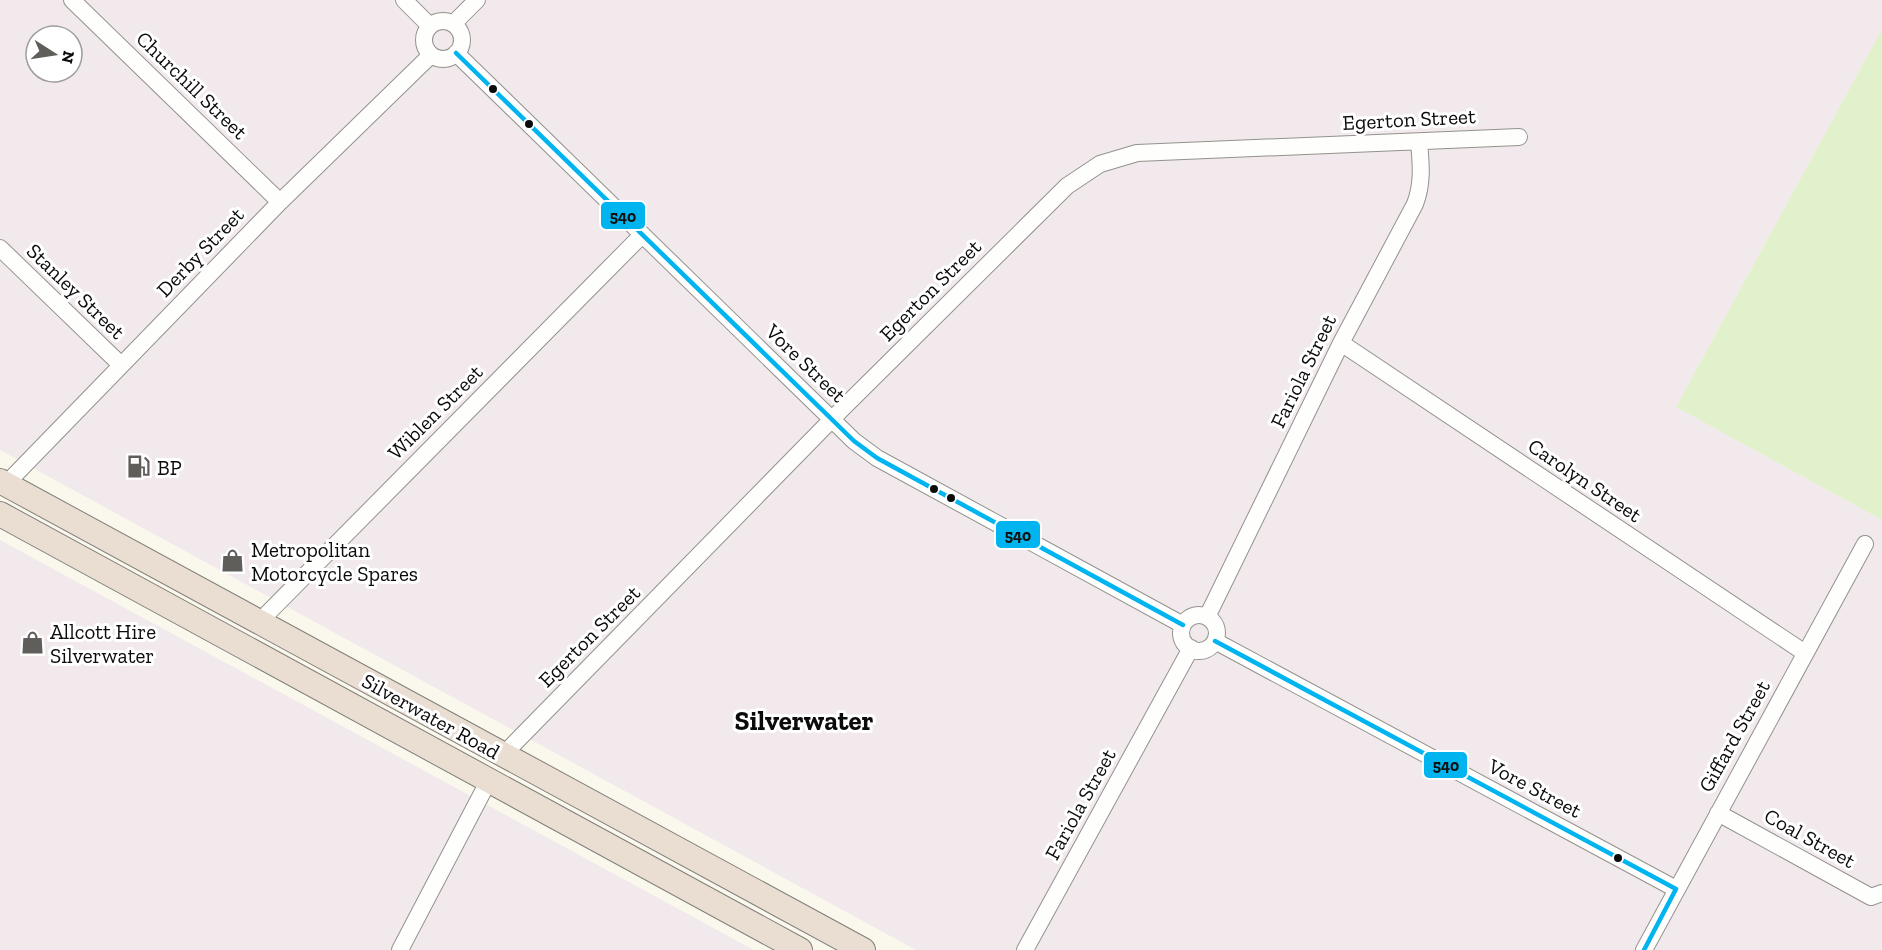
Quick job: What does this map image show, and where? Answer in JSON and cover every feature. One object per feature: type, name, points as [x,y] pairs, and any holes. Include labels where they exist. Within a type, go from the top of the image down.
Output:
[{"type":"highway","name":"Silverwater Road","points":[[3,483],[863,950]]},
{"type":"highway","name":"Silverwater Road","points":[[1,517],[800,950]]},
{"type":"street","name":"Churchill Street","points":[[72,0],[280,202]]},
{"type":"street","points":[[404,0],[430,26]]},
{"type":"street","points":[[453,24],[477,0]]},
{"type":"street","points":[[441,21],[453,24],[457,28],[461,38],[456,53],[447,58],[436,57],[427,51],[424,35],[430,26],[441,21]]},
{"type":"street","name":"Vore Street","points":[[456,53],[854,441],[877,458],[1183,625]]},
{"type":"street","name":"Derby Street","points":[[3,483],[280,202],[431,55]]},
{"type":"street","name":"Egerton Street","points":[[503,755],[832,420],[1067,186],[1100,164],[1137,153],[1519,137]]},
{"type":"street","name":"Fariola Street","points":[[1207,617],[1341,343],[1420,191],[1422,177],[1419,142]]},
{"type":"street","name":"Wiblen Street","points":[[260,622],[642,235]]},
{"type":"street","name":"Stanley Street","points":[[0,249],[121,365]]},
{"type":"street","name":"Carolyn Street","points":[[1341,343],[1805,653]]},
{"type":"street","name":"Giffard Street","points":[[1644,950],[1865,544]]},
{"type":"street","points":[[1202,615],[1207,617],[1217,630],[1215,641],[1207,649],[1191,648],[1182,636],[1183,625],[1191,617],[1202,615]]},
{"type":"street","name":"Vore Street","points":[[1215,641],[1676,890]]},
{"type":"street","name":"Fariola Street","points":[[1025,950],[1191,648]]},
{"type":"street","points":[[400,950],[489,780]]},
{"type":"street","name":"Coal Street","points":[[1718,813],[1871,897],[1882,893]]},
{"type":"shaded area","points":[[0,0],[1882,0],[1882,29],[1676,407],[1882,520],[1882,950],[916,950],[0,450]]},
{"type":"shaded area","points":[[0,540],[754,950],[0,950]]},
{"type":"green space","points":[[1882,29],[1882,520],[1676,407]]},
{"type":"transit line","name":"540","points":[[456,53],[854,441],[877,458],[1183,625]]},
{"type":"transit line","name":"540","points":[[1215,641],[1676,889]]},
{"type":"transit line","name":"540","points":[[1644,950],[1676,889]]},
{"type":"place","name":"BP","points":[[139,467]]},
{"type":"place","name":"Metropolitan Motorcycle Spares","points":[[233,561]]},
{"type":"place","name":"Allcott Hire Silverwater","points":[[32,643]]},
{"type":"district","name":"Silverwater","points":[[804,721]]}]
